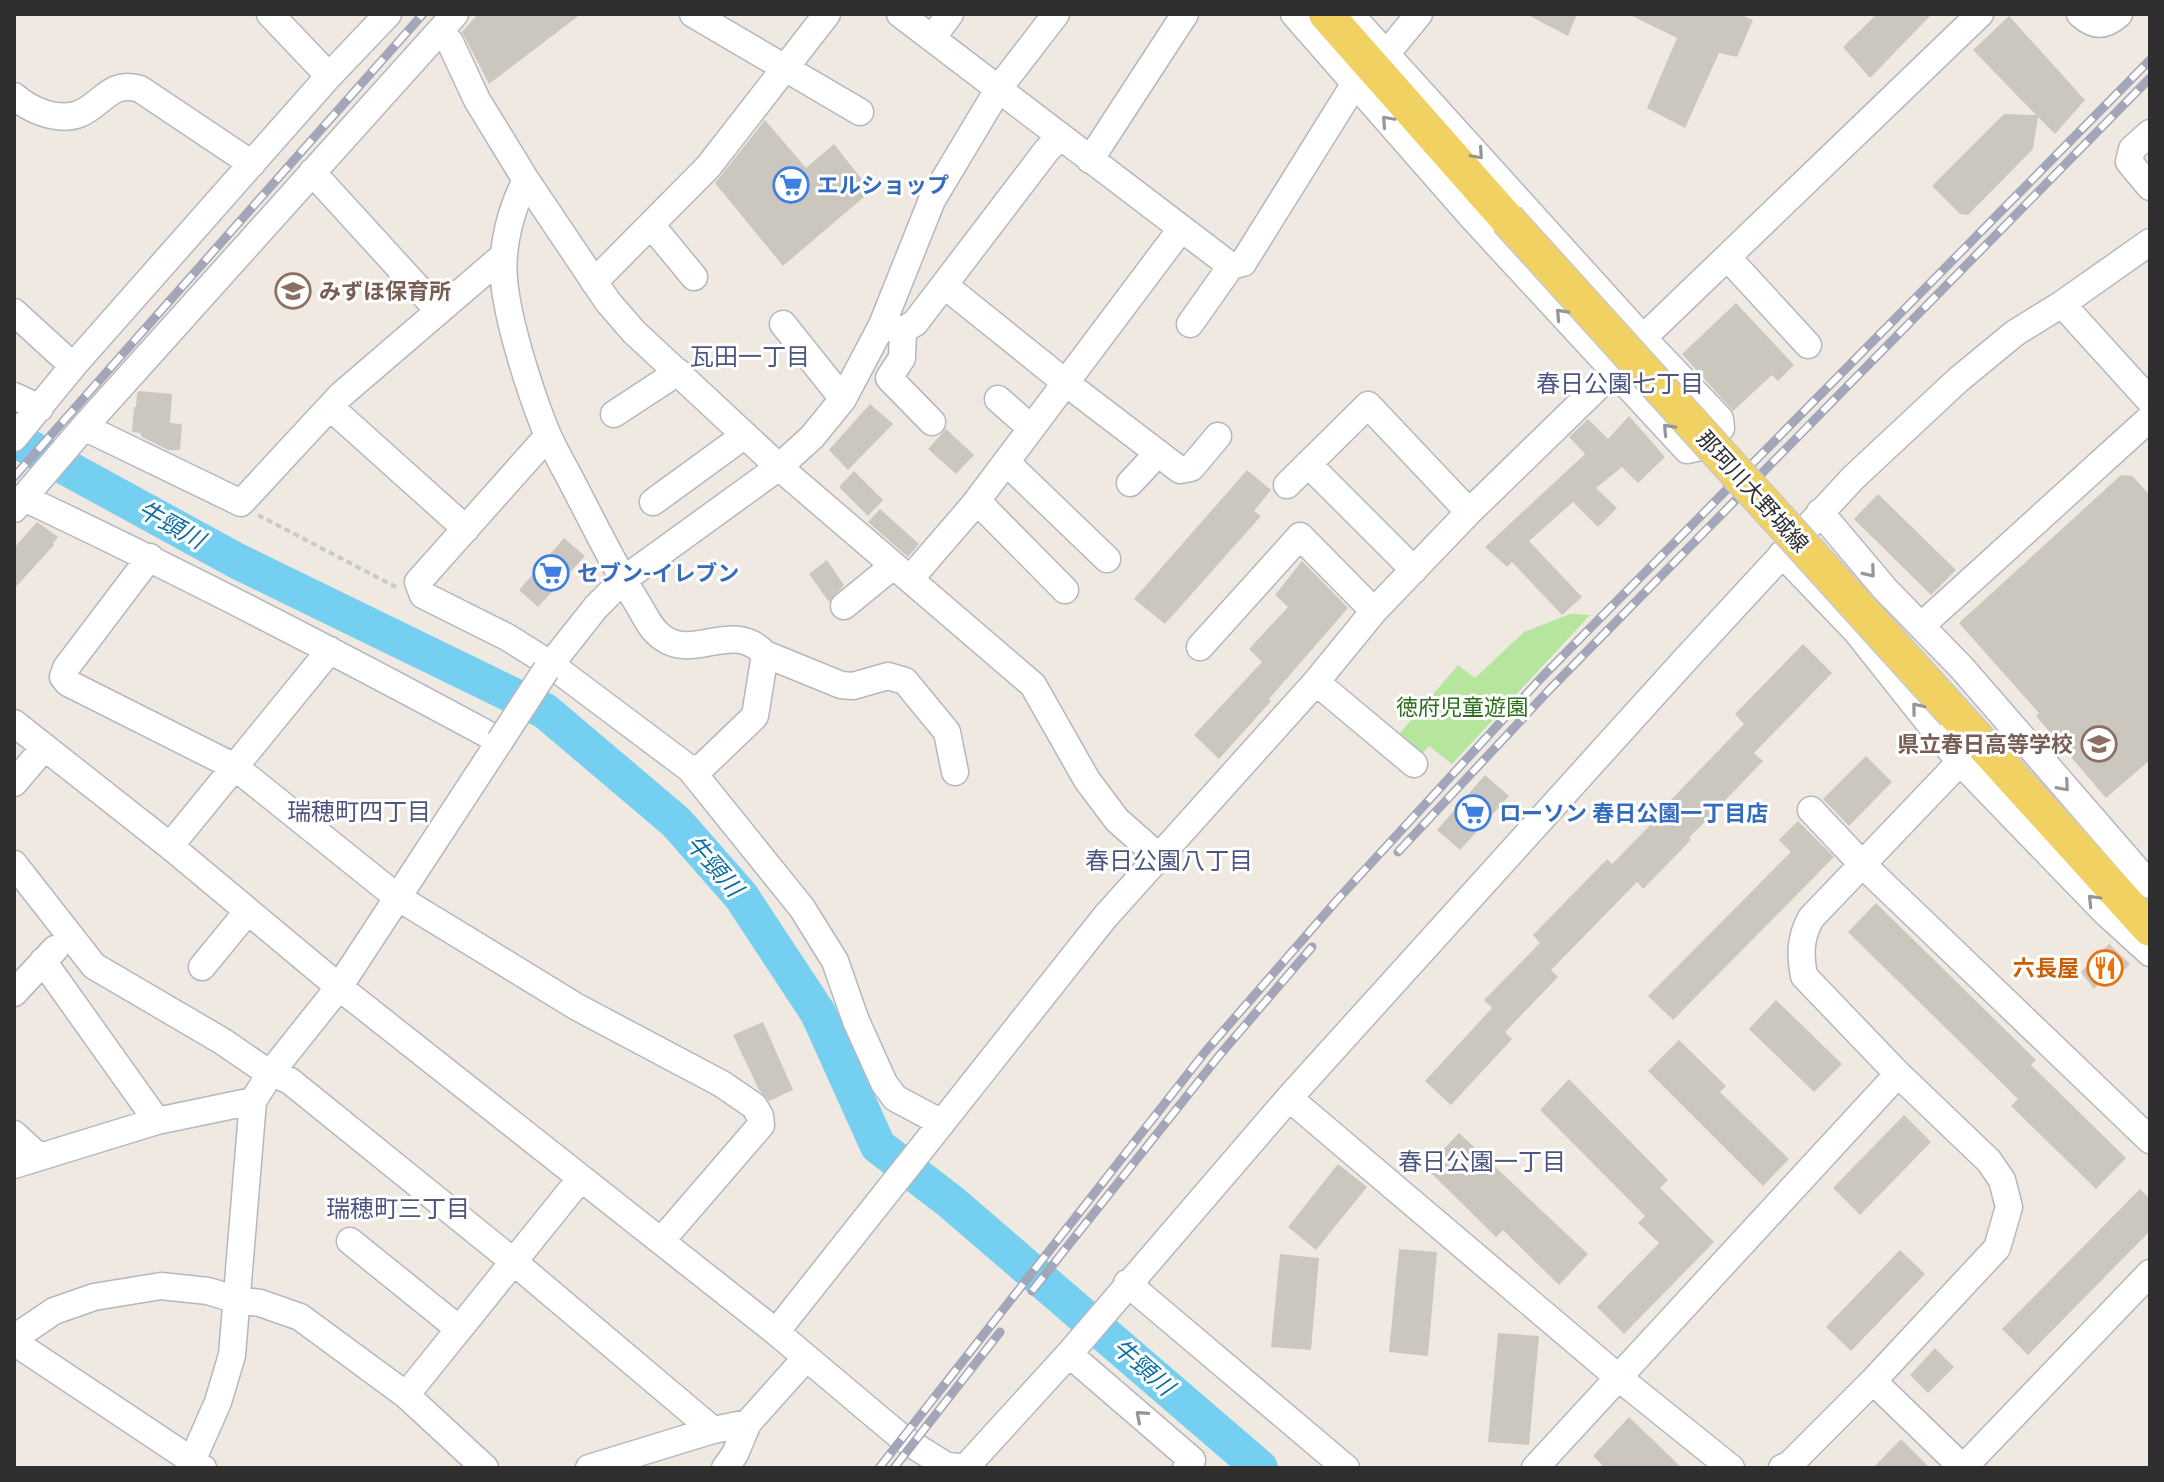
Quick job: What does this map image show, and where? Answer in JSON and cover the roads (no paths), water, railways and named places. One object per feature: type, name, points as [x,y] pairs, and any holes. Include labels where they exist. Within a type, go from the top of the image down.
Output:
[{"type":"main road","name":"那珂川大野城線","points":[[1326,14],[1507,219],[2150,929]]},
{"type":"street","points":[[270,14],[329,76]]},
{"type":"street","points":[[14,438],[73,366],[329,76],[388,14]]},
{"type":"street","points":[[693,14],[860,112]]},
{"type":"street","points":[[594,282],[708,167],[827,14]]},
{"type":"street","points":[[900,14],[1231,266]]},
{"type":"street","points":[[933,37],[950,14]]},
{"type":"street","points":[[485,1468],[406,1395],[300,1317],[260,1303],[237,1300],[208,1291],[161,1286],[121,1292],[94,1297],[54,1311],[14,1340],[196,1466],[232,1355],[237,1300],[253,1101],[272,1071],[339,987],[548,667],[596,607],[623,580],[779,467],[812,437],[843,399],[893,327],[932,200],[999,88],[1056,14]]},
{"type":"street","points":[[1090,160],[1185,14]]},
{"type":"street","points":[[1294,14],[1354,85],[1687,450],[1700,447],[1721,428],[1720,419],[1350,14]]},
{"type":"street","points":[[1387,53],[1419,14]]},
{"type":"street","points":[[776,1332],[1105,917],[1316,682],[1374,611],[1469,512],[1614,371],[1643,338],[1980,14]]},
{"type":"street","points":[[2080,14],[2087,21],[2101,25],[2119,14]]},
{"type":"street","points":[[448,22],[84,427],[19,504],[150,557],[500,741]]},
{"type":"street","points":[[448,22],[450,42],[477,100],[594,282],[634,332],[779,467],[1033,685],[1087,780],[1117,820],[1159,857]]},
{"type":"street","points":[[14,96],[35,110],[72,115],[81,113],[117,87],[128,85],[140,89],[252,164]]},
{"type":"street","points":[[1190,324],[1231,266],[1243,263],[1354,85]]},
{"type":"street","points":[[2150,133],[2132,149],[2129,162],[2150,187]]},
{"type":"street","points":[[893,327],[915,323],[1060,137]]},
{"type":"street","points":[[312,172],[438,310]]},
{"type":"street","points":[[526,180],[517,198],[503,256],[504,283],[519,346],[548,436],[623,580],[654,631],[675,644],[743,639],[757,645],[765,654],[841,685],[853,686],[888,676],[905,681],[947,732],[955,772]]},
{"type":"street","points":[[651,225],[694,277]]},
{"type":"street","points":[[844,606],[901,572],[977,501],[1181,229]]},
{"type":"street","points":[[14,723],[170,846],[339,987],[776,1332],[902,1438],[945,1465],[965,1468],[1069,1354],[1289,1098],[1820,512],[1958,380],[2015,333],[2150,242]]},
{"type":"street","points":[[84,427],[241,503],[330,407],[503,256]]},
{"type":"street","points":[[1728,258],[1808,345]]},
{"type":"street","points":[[944,285],[1180,470],[1191,468],[1220,438]]},
{"type":"street","points":[[2062,304],[2150,401]]},
{"type":"street","points":[[14,312],[73,366]]},
{"type":"street","points":[[783,324],[843,399]]},
{"type":"street","points":[[893,327],[902,358],[889,378],[932,422]]},
{"type":"street","points":[[614,414],[678,372]]},
{"type":"street","points":[[14,396],[40,408]]},
{"type":"street","points":[[998,399],[1031,428]]},
{"type":"street","points":[[1287,485],[1368,405],[1469,512]]},
{"type":"street","points":[[330,407],[466,529]]},
{"type":"street","points":[[1921,626],[2150,418]]},
{"type":"street","points":[[653,502],[745,435]]},
{"type":"street","points":[[548,436],[418,582],[423,595],[507,637],[690,769],[802,908],[835,961],[856,1021],[884,1083],[895,1098],[937,1130]]},
{"type":"street","points":[[1130,483],[1158,453]]},
{"type":"street","points":[[1006,462],[1107,559]]},
{"type":"street","points":[[1308,464],[1414,570]]},
{"type":"street","points":[[977,501],[1065,590]]},
{"type":"street","points":[[1820,512],[1885,589],[1962,668],[2150,885]]},
{"type":"street","points":[[1200,647],[1300,536],[1374,611]]},
{"type":"street","points":[[1782,554],[1856,631],[1960,762],[2105,912],[2150,953]]},
{"type":"street","points":[[150,557],[66,668],[63,677],[68,683],[235,767],[397,897],[521,975],[708,1076],[754,1106],[761,1125],[661,1241]]},
{"type":"street","points":[[170,846],[330,650]]},
{"type":"street","points":[[690,769],[702,767],[755,716],[765,654]]},
{"type":"street","points":[[1316,682],[1414,764]]},
{"type":"street","points":[[14,783],[44,748]]},
{"type":"street","points":[[1782,1468],[1790,1464],[1873,1381],[1997,1248],[2009,1207],[2002,1180],[1989,1161],[1898,1074],[1804,976],[1801,958],[1802,935],[1811,918],[1960,762]]},
{"type":"street","points":[[1811,810],[1863,865],[2150,1140]]},
{"type":"street","points":[[14,864],[69,936],[105,975],[222,1041],[260,1067],[290,1081],[514,1262],[713,1430]]},
{"type":"street","points":[[202,967],[248,911]]},
{"type":"street","points":[[14,993],[69,936]]},
{"type":"street","points":[[43,961],[157,1121]]},
{"type":"street","points":[[1535,1468],[1898,1074]]},
{"type":"street","points":[[1289,1098],[1619,1378],[1731,1468]]},
{"type":"street","points":[[14,1134],[26,1161],[157,1121],[253,1101]]},
{"type":"street","points":[[406,1395],[581,1178]]},
{"type":"street","points":[[350,1241],[459,1329]]},
{"type":"street","points":[[1873,1381],[1963,1468],[2150,1273]]},
{"type":"street","points":[[1127,1283],[1346,1468]]},
{"type":"street","points":[[1069,1354],[1192,1460],[1186,1468]]},
{"type":"street","points":[[725,1468],[735,1454],[748,1423],[806,1358]]},
{"type":"street","points":[[589,1468],[713,1430],[748,1423]]},
{"type":"waterway","name":"牛頸川","points":[[14,439],[237,561],[545,711],[676,822],[741,896],[818,1013],[878,1146],[951,1202],[1260,1468]]},
{"type":"railway","points":[[14,477],[423,14]]},
{"type":"railway","points":[[879,1468],[1205,1052],[1338,899],[1542,677],[2150,60]]},
{"type":"railway","points":[[1398,852],[1551,688],[2150,78]]},
{"type":"railway","points":[[1032,1291],[1218,1057],[1312,947]]},
{"type":"railway","points":[[894,1468],[1000,1332]]},
{"type":"place","name":"エルショップ","points":[[791,185]]},
{"type":"place","name":"みずほ保育所","points":[[293,291]]},
{"type":"place","name":"セブン-イレブン","points":[[551,573]]},
{"type":"place","name":"県立春日高等学校","points":[[2099,744]]},
{"type":"place","name":"ローソン 春日公園一丁目店","points":[[1473,813]]},
{"type":"place","name":"六長屋","points":[[2105,968]]},
{"type":"district","name":"瓦田一丁目","points":[[750,357]]},
{"type":"district","name":"春日公園七丁目","points":[[1620,384]]},
{"type":"district","name":"瑞穂町四丁目","points":[[359,812]]},
{"type":"district","name":"春日公園八丁目","points":[[1169,861]]},
{"type":"district","name":"春日公園一丁目","points":[[1482,1162]]},
{"type":"district","name":"瑞穂町三丁目","points":[[398,1209]]},
{"type":"park label","name":"徳府児童遊園","points":[[1462,707]]}]
